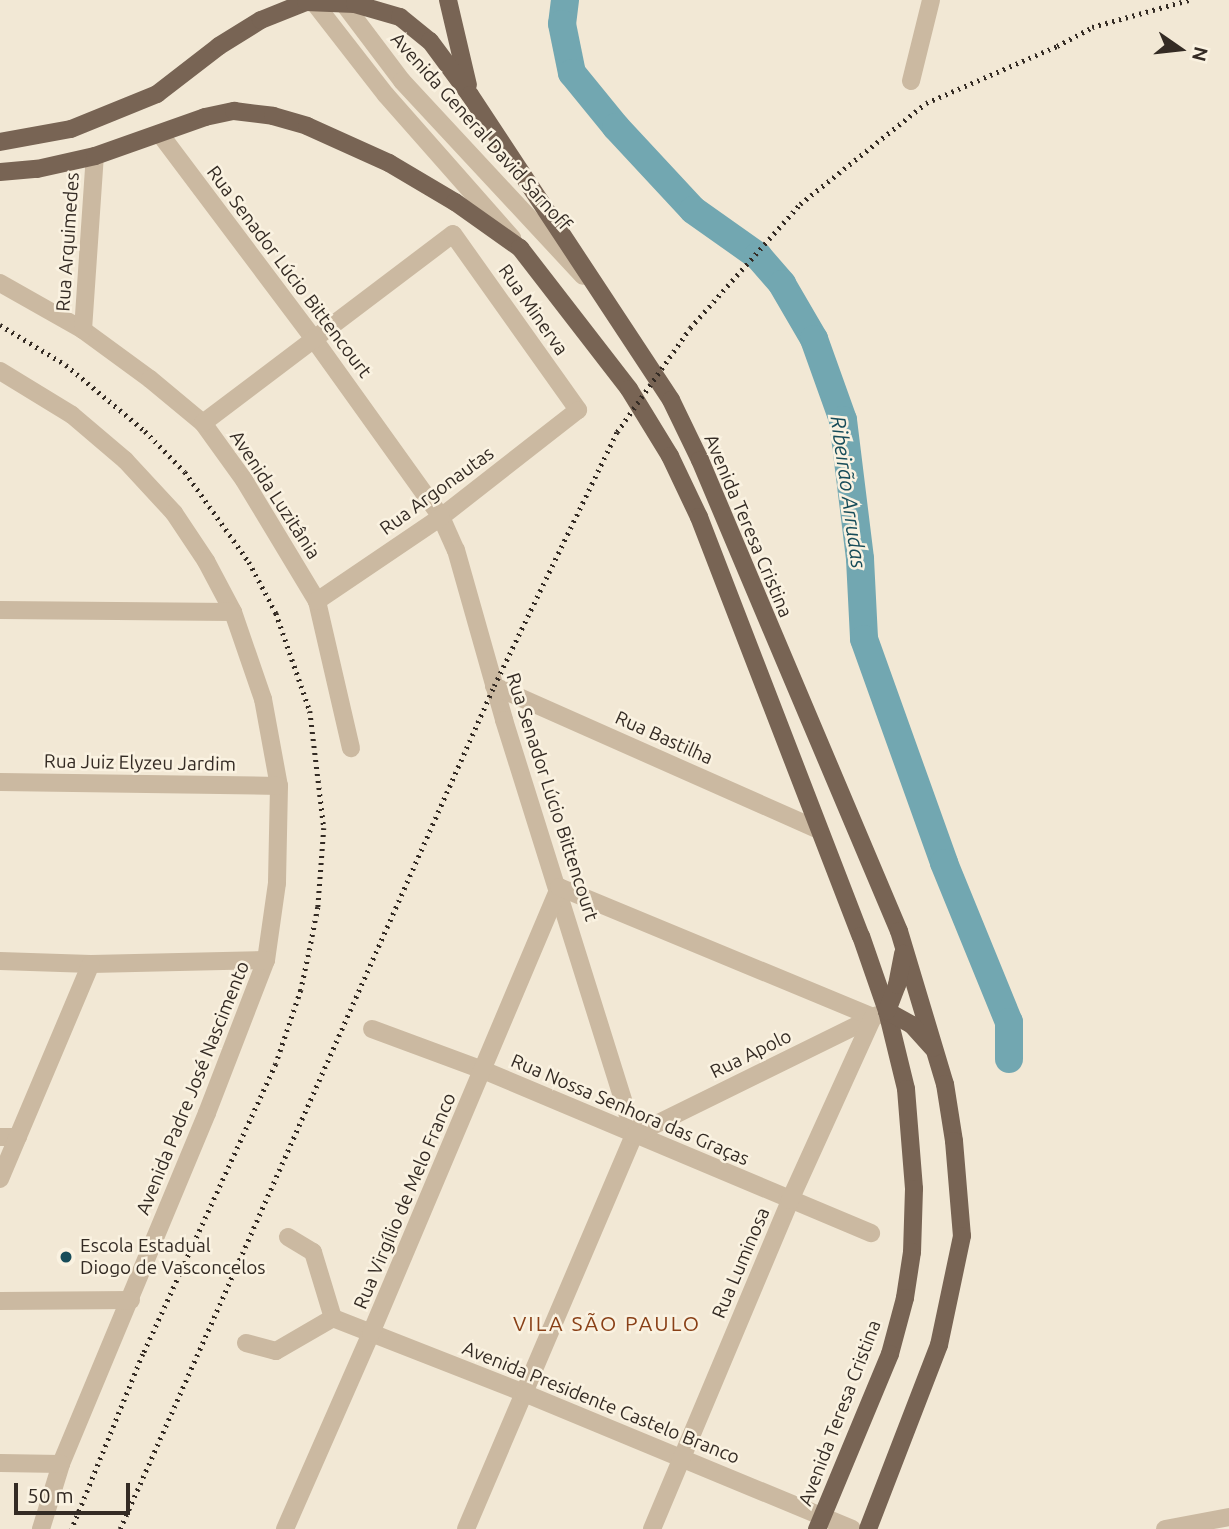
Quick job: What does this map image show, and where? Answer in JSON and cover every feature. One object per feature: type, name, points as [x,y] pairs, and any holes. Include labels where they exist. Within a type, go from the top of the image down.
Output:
[{"type":"main road","points":[[448,0],[470,95]]},
{"type":"main road","name":"Avenida Teresa Cristina","points":[[0,142],[71,128],[157,94],[219,46],[261,20],[306,2],[355,4],[400,17],[430,41],[470,95],[595,289],[671,400],[700,460],[903,945],[939,1059],[954,1141],[962,1236],[939,1345],[868,1529]]},
{"type":"main road","name":"Avenida Teresa Cristina","points":[[0,172],[37,169],[95,156],[205,117],[234,111],[274,116],[307,126],[389,163],[455,202],[520,247],[629,389],[670,456],[699,517],[817,829],[906,1089],[914,1189],[912,1252],[905,1298],[890,1354],[819,1523]]},
{"type":"main road","points":[[903,945],[897,985],[880,1014],[918,1030],[939,1059]]},
{"type":"street","points":[[312,0],[386,95],[520,247]]},
{"type":"street","name":"Avenida General David Sarnoff","points":[[341,0],[402,81],[595,289]]},
{"type":"street","points":[[911,80],[931,0]]},
{"type":"street","name":"Rua Senador Lúcio Bittencourt","points":[[160,134],[313,338],[441,517],[456,550],[494,686],[559,887],[634,1135]]},
{"type":"street","name":"Rua Arquimedes","points":[[83,330],[95,156]]},
{"type":"street","name":"Rua Minerva","points":[[313,338],[453,234],[578,410]]},
{"type":"street","name":"Avenida Luzitânia","points":[[0,283],[83,330],[150,379],[203,423],[244,480],[317,601],[351,748]]},
{"type":"street","points":[[203,423],[313,338]]},
{"type":"street","name":"Avenida Padre José Nascimento","points":[[0,370],[72,415],[125,460],[174,513],[206,561],[233,612],[263,699],[279,786],[277,883],[266,960],[131,1300],[61,1464],[41,1529]]},
{"type":"street","name":"Rua Argonautas","points":[[317,601],[441,517],[578,410]]},
{"type":"street","points":[[0,610],[233,612]]},
{"type":"street","name":"Rua Bastilha","points":[[494,686],[817,829]]},
{"type":"street","name":"Rua Juiz Elyzeu Jardim","points":[[0,782],[279,786]]},
{"type":"street","points":[[559,887],[880,1014]]},
{"type":"street","name":"Rua Virgílio de Melo Franco","points":[[285,1529],[372,1333],[559,887]]},
{"type":"street","points":[[0,961],[92,964],[266,960]]},
{"type":"street","points":[[0,1179],[9,1137],[92,964]]},
{"type":"street","name":"Rua Apolo","points":[[634,1135],[880,1014]]},
{"type":"street","name":"Rua Luminosa","points":[[652,1529],[790,1200],[880,1014]]},
{"type":"street","name":"Rua Nossa Senhora das Graças","points":[[372,1029],[483,1070],[871,1233]]},
{"type":"street","points":[[466,1529],[634,1135]]},
{"type":"street","points":[[246,1343],[276,1351],[333,1318],[313,1252],[288,1237]]},
{"type":"street","points":[[0,1301],[131,1300]]},
{"type":"street","name":"Avenida Presidente Castelo Branco","points":[[333,1318],[680,1458],[819,1523],[852,1529]]},
{"type":"street","points":[[0,1463],[61,1464]]},
{"type":"street","points":[[1165,1529],[1229,1517]]},
{"type":"waterway","name":"Ribeirão Arrudas","points":[[565,0],[562,24],[572,73],[616,127],[693,210],[758,256],[782,284],[814,339],[843,420],[860,559],[864,639],[944,863],[1009,1022],[1009,1059]]},
{"type":"railway","points":[[120,1529],[494,686],[617,432],[690,328],[800,204],[926,103],[1057,46],[1092,27],[1189,0]]},
{"type":"railway","points":[[0,325],[66,365],[145,431],[185,472],[249,562],[276,613],[310,711],[324,828],[318,907],[310,948],[301,990],[276,1064],[143,1354],[72,1529]]},
{"type":"place","name":"Escola Estadual Diogo de Vasconcelos","points":[[66,1257]]},
{"type":"district","name":"VILA SÃO PAULO","points":[[607,1323]]}]
